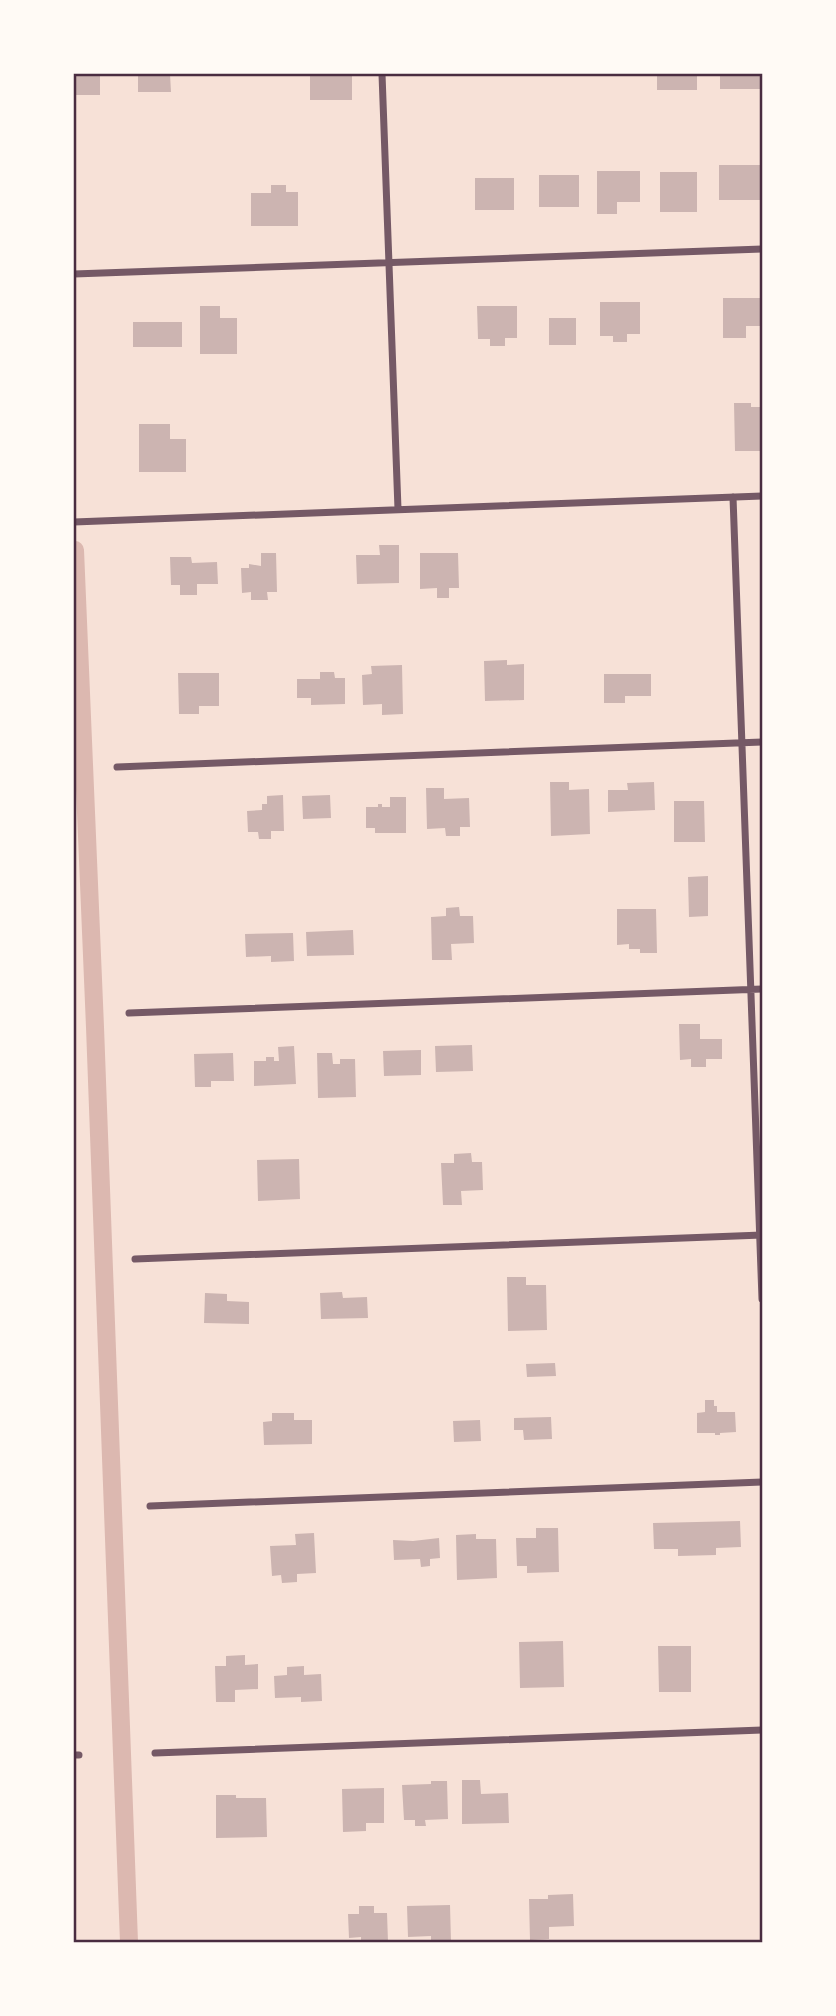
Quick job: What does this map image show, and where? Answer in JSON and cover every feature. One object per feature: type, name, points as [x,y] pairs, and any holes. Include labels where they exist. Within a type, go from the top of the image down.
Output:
[{"type":"street","points":[[382,74],[398,509]]},
{"type":"street","points":[[74,274],[762,249]]},
{"type":"street","points":[[74,522],[762,496]]},
{"type":"street","points":[[733,497],[762,1299]]},
{"type":"street","points":[[117,767],[762,742]]},
{"type":"street","points":[[129,1013],[762,989]]},
{"type":"street","points":[[135,1259],[761,1235]]},
{"type":"street","points":[[150,1506],[762,1482]]},
{"type":"street","points":[[155,1753],[762,1730]]},
{"type":"building","points":[[74,74],[100,74],[100,95],[74,95]]},
{"type":"building","points":[[138,74],[170,74],[171,92],[138,92]]},
{"type":"building","points":[[310,74],[352,74],[352,100],[310,100]]},
{"type":"building","points":[[657,74],[697,74],[697,90],[657,90]]},
{"type":"building","points":[[720,74],[762,74],[762,89],[720,89]]},
{"type":"building","points":[[719,165],[760,165],[760,200],[719,200]]},
{"type":"building","points":[[597,171],[640,171],[640,202],[617,202],[617,214],[597,214]]},
{"type":"building","points":[[660,172],[697,172],[697,212],[660,212]]},
{"type":"building","points":[[539,175],[579,175],[579,207],[539,207]]},
{"type":"building","points":[[475,178],[514,178],[514,210],[475,210]]},
{"type":"building","points":[[271,185],[286,185],[286,192],[298,192],[298,226],[251,226],[251,193],[271,193]]},
{"type":"building","points":[[723,298],[762,298],[762,326],[746,326],[746,338],[723,338]]},
{"type":"building","points":[[600,302],[640,302],[640,334],[627,334],[627,342],[613,342],[613,336],[600,336]]},
{"type":"building","points":[[200,306],[220,306],[220,318],[237,318],[237,354],[200,354]]},
{"type":"building","points":[[477,306],[517,306],[517,338],[505,338],[505,346],[490,346],[490,339],[478,339]]},
{"type":"building","points":[[549,318],[576,318],[576,345],[549,345]]},
{"type":"building","points":[[133,322],[182,322],[182,347],[133,347]]},
{"type":"building","points":[[734,403],[751,403],[751,407],[762,407],[762,451],[735,451]]},
{"type":"building","points":[[139,424],[170,424],[170,439],[186,439],[186,472],[139,472]]},
{"type":"building","points":[[379,545],[399,545],[399,583],[357,584],[356,555],[380,555]]},
{"type":"building","points":[[261,553],[276,553],[277,592],[267,592],[268,600],[251,600],[251,592],[242,593],[241,568],[249,568],[249,564],[261,566]]},
{"type":"building","points":[[420,553],[458,553],[459,588],[449,588],[449,598],[437,598],[437,588],[420,589]]},
{"type":"building","points":[[170,557],[191,557],[192,563],[217,562],[218,584],[197,584],[197,595],[180,595],[180,585],[171,585]]},
{"type":"building","points":[[507,660],[507,665],[524,664],[524,700],[485,701],[484,661]]},
{"type":"building","points":[[402,665],[403,714],[382,715],[382,704],[363,705],[362,675],[372,674],[371,666]]},
{"type":"building","points":[[320,672],[334,672],[335,678],[345,678],[345,704],[311,705],[311,698],[297,698],[297,679],[320,679]]},
{"type":"building","points":[[178,673],[219,673],[219,706],[199,706],[199,714],[179,714]]},
{"type":"building","points":[[604,674],[651,674],[651,696],[625,696],[625,703],[604,703]]},
{"type":"building","points":[[550,782],[569,782],[569,790],[589,789],[590,834],[551,836]]},
{"type":"building","points":[[654,782],[655,810],[608,812],[608,790],[628,790],[627,783]]},
{"type":"building","points":[[426,788],[444,788],[444,799],[469,798],[470,827],[460,827],[460,836],[446,836],[445,828],[427,829]]},
{"type":"building","points":[[283,795],[284,831],[271,831],[271,839],[259,839],[258,832],[248,832],[247,811],[262,810],[262,804],[267,804],[267,796]]},
{"type":"building","points":[[330,795],[331,818],[303,819],[302,796]]},
{"type":"building","points":[[390,797],[406,797],[406,833],[375,833],[375,828],[366,828],[366,807],[378,807],[378,804],[382,804],[382,807],[390,807]]},
{"type":"building","points":[[674,801],[704,801],[705,842],[674,842]]},
{"type":"building","points":[[708,876],[708,916],[689,917],[688,877]]},
{"type":"building","points":[[459,907],[460,916],[473,916],[474,943],[451,944],[452,960],[432,960],[431,917],[446,916],[446,908]]},
{"type":"building","points":[[617,909],[656,909],[657,953],[640,953],[640,949],[629,949],[629,944],[617,945]]},
{"type":"building","points":[[353,930],[354,955],[307,956],[306,932]]},
{"type":"building","points":[[293,933],[294,961],[271,962],[271,956],[246,957],[245,934]]},
{"type":"building","points":[[679,1024],[700,1024],[700,1039],[722,1039],[722,1059],[706,1059],[706,1067],[691,1067],[691,1059],[680,1060]]},
{"type":"building","points":[[472,1045],[473,1071],[436,1072],[435,1046]]},
{"type":"building","points":[[294,1046],[296,1084],[254,1086],[254,1061],[266,1061],[266,1057],[274,1057],[274,1061],[279,1061],[278,1047]]},
{"type":"building","points":[[421,1050],[421,1075],[384,1076],[383,1051]]},
{"type":"building","points":[[233,1053],[234,1081],[211,1081],[211,1087],[195,1087],[194,1054]]},
{"type":"building","points":[[317,1053],[332,1053],[333,1064],[340,1064],[340,1059],[355,1059],[356,1097],[318,1098]]},
{"type":"building","points":[[471,1153],[472,1162],[482,1162],[483,1190],[461,1191],[462,1205],[443,1205],[441,1163],[454,1163],[454,1154]]},
{"type":"building","points":[[299,1159],[300,1199],[258,1201],[257,1160]]},
{"type":"building","points":[[507,1277],[526,1277],[526,1285],[546,1285],[547,1330],[508,1331]]},
{"type":"building","points":[[342,1292],[343,1298],[367,1297],[368,1318],[321,1319],[320,1293]]},
{"type":"building","points":[[205,1293],[227,1294],[227,1301],[249,1302],[249,1324],[204,1323]]},
{"type":"building","points":[[555,1363],[556,1376],[527,1377],[526,1364]]},
{"type":"building","points":[[705,1400],[714,1400],[717,1412],[735,1412],[736,1432],[720,1435],[697,1433],[697,1413],[705,1412]]},
{"type":"building","points":[[272,1413],[294,1413],[294,1420],[312,1420],[312,1444],[264,1445],[263,1422],[272,1421]]},
{"type":"building","points":[[551,1417],[552,1439],[524,1440],[523,1430],[514,1430],[514,1418]]},
{"type":"building","points":[[480,1420],[481,1441],[454,1442],[453,1421]]},
{"type":"building","points":[[740,1521],[741,1547],[716,1548],[716,1555],[678,1556],[678,1549],[654,1549],[653,1523]]},
{"type":"building","points":[[536,1528],[558,1528],[559,1572],[527,1573],[527,1566],[517,1566],[516,1538],[536,1538]]},
{"type":"building","points":[[314,1533],[316,1573],[297,1574],[297,1582],[282,1583],[281,1575],[272,1576],[270,1546],[296,1545],[295,1534]]},
{"type":"building","points":[[476,1534],[476,1539],[496,1539],[497,1578],[457,1580],[456,1535]]},
{"type":"building","points":[[439,1538],[440,1558],[430,1559],[430,1566],[421,1567],[420,1559],[394,1560],[393,1540]]},
{"type":"building","points":[[563,1641],[564,1687],[520,1688],[519,1642]]},
{"type":"building","points":[[658,1646],[691,1646],[691,1692],[659,1692]]},
{"type":"building","points":[[245,1655],[245,1665],[258,1664],[258,1689],[235,1690],[235,1702],[216,1702],[215,1666],[226,1666],[226,1656]]},
{"type":"building","points":[[304,1666],[304,1675],[321,1674],[322,1701],[301,1702],[301,1697],[275,1698],[274,1676],[287,1675],[287,1667]]},
{"type":"building","points":[[462,1780],[480,1780],[481,1794],[508,1793],[509,1823],[462,1824]]},
{"type":"building","points":[[431,1781],[447,1781],[448,1819],[425,1820],[426,1826],[415,1826],[415,1820],[404,1820],[402,1785],[431,1784]]},
{"type":"building","points":[[384,1788],[384,1823],[366,1823],[366,1831],[343,1832],[342,1789]]},
{"type":"building","points":[[216,1795],[266,1798],[267,1837],[216,1838]]},
{"type":"building","points":[[573,1894],[574,1926],[549,1927],[549,1939],[530,1940],[529,1899],[548,1899],[548,1895]]},
{"type":"building","points":[[450,1905],[451,1942],[431,1942],[431,1936],[408,1937],[407,1906]]},
{"type":"building","points":[[359,1906],[374,1906],[374,1913],[387,1913],[388,1942],[361,1942],[361,1937],[349,1938],[348,1914],[359,1914]]},
{"type":"waterway","points":[[75,550],[129,1942]]}]
